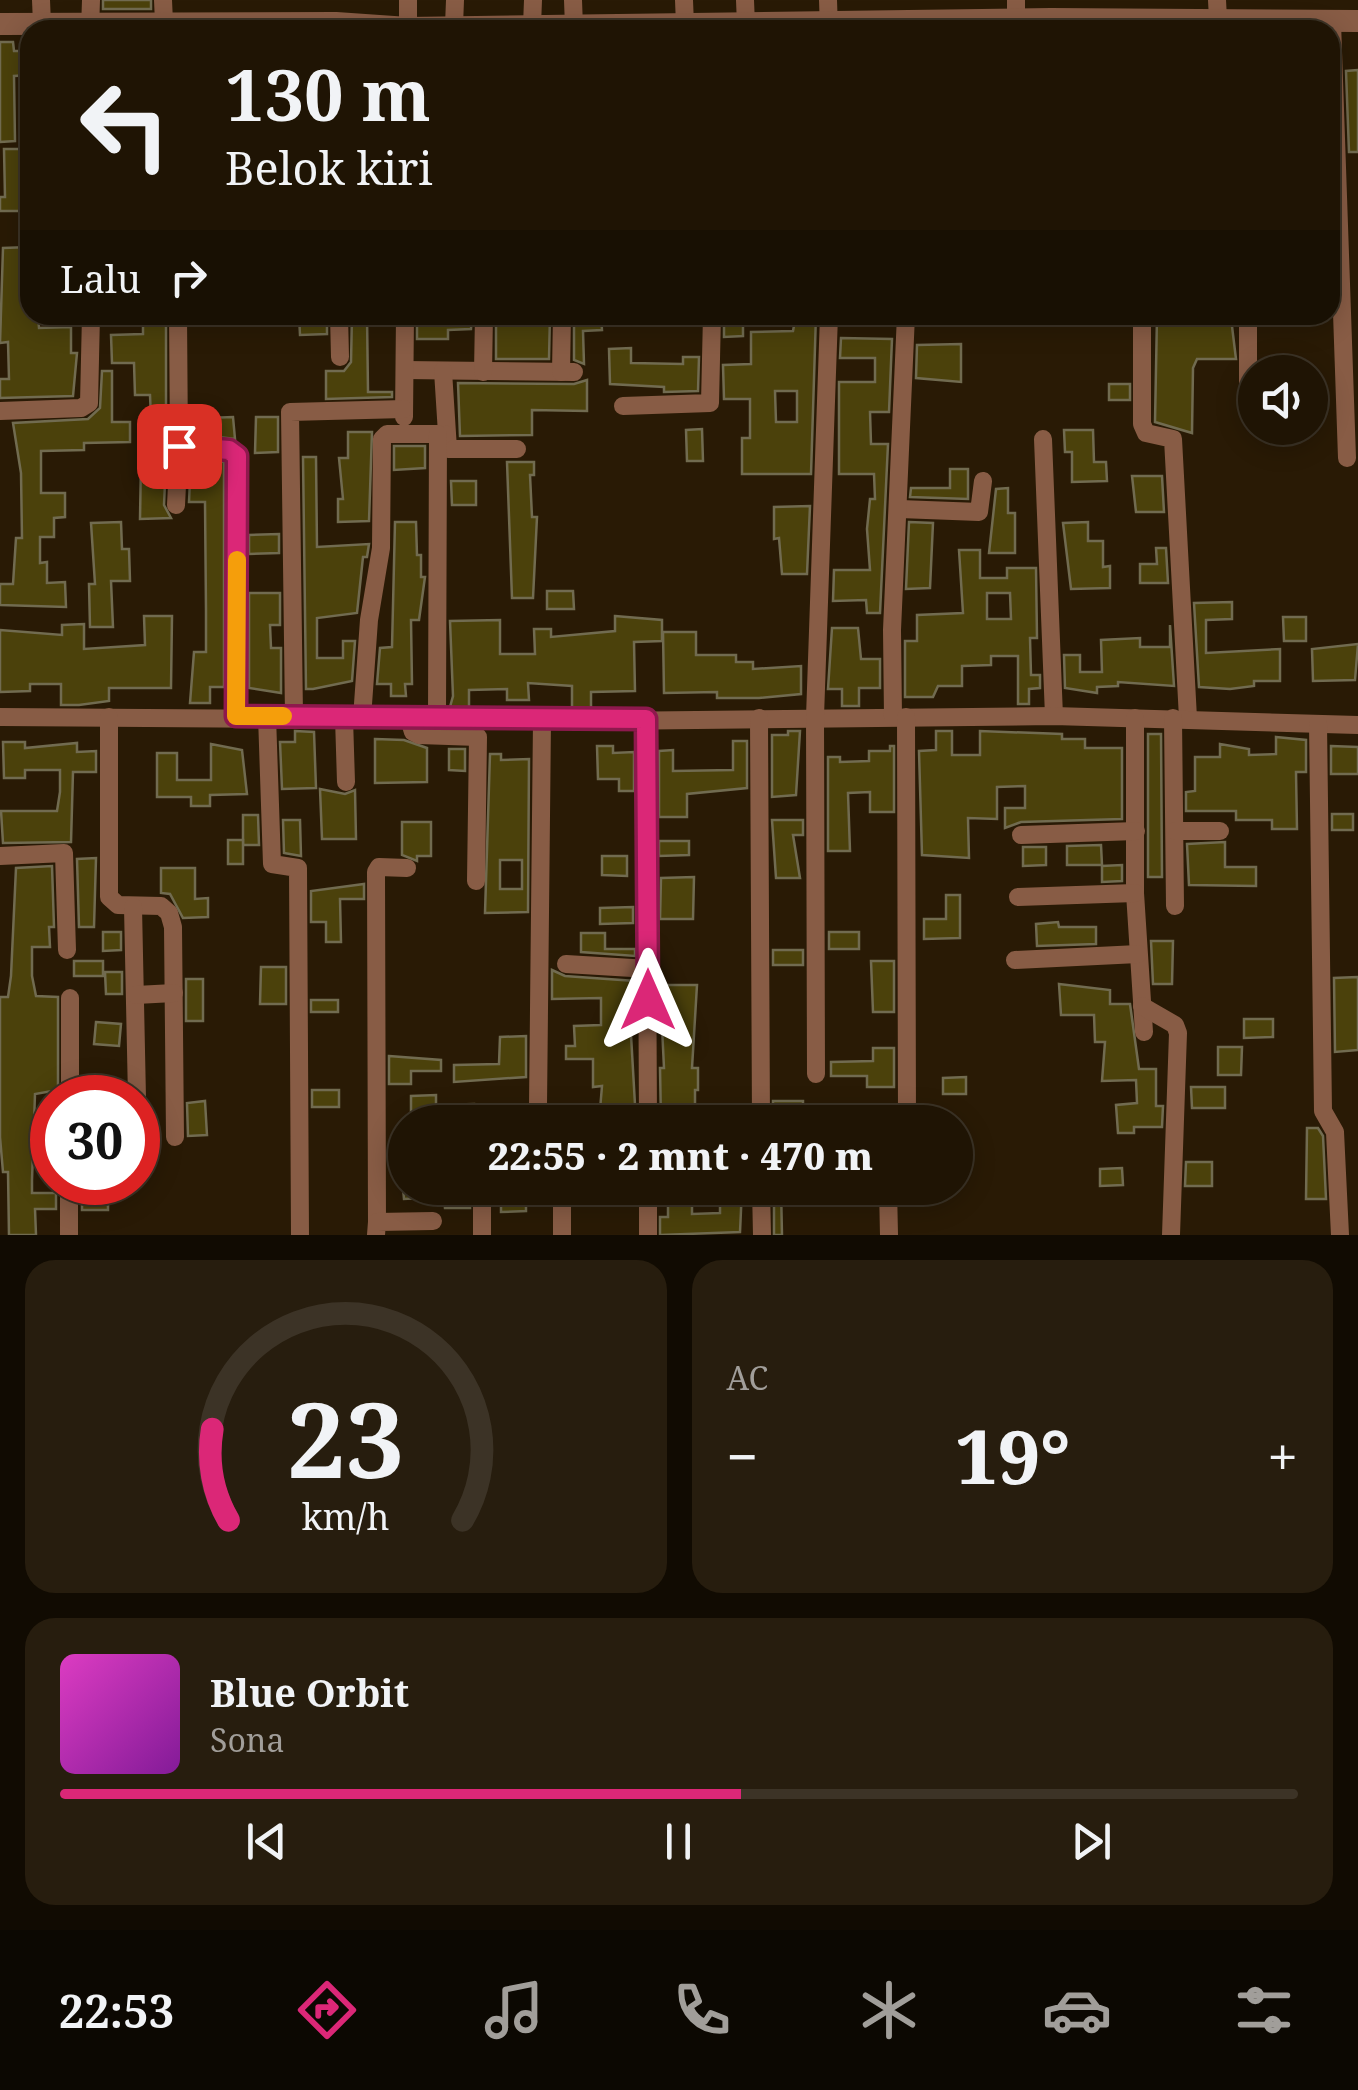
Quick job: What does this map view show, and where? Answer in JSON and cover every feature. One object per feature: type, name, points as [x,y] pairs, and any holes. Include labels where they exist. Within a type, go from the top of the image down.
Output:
[{"type":"street","points":[[1148,20],[1178,9],[1229,17],[1291,20]]},
{"type":"street","points":[[921,20],[957,10],[1009,18]]},
{"type":"street","points":[[1063,20],[1094,10],[1121,20]]},
{"type":"street","points":[[0,24],[41,12],[90,18],[170,19]]},
{"type":"street","points":[[798,20],[829,17]]},
{"type":"street","points":[[1340,255],[1347,458]]},
{"type":"street","points":[[0,411],[80,408],[89,404],[91,325]]},
{"type":"street","points":[[176,505],[178,325]]},
{"type":"street","points":[[339,325],[340,357]]},
{"type":"street","points":[[404,433],[405,325]]},
{"type":"street","points":[[483,372],[484,325]]},
{"type":"street","points":[[405,370],[567,372],[563,325]]},
{"type":"street","points":[[623,406],[703,405],[712,401],[712,325]]},
{"type":"street","points":[[816,1074],[815,717],[830,325]]},
{"type":"street","points":[[906,325],[892,630],[899,717],[908,1105]]},
{"type":"street","points":[[1142,325],[1142,424],[1146,433],[1173,439],[1180,718],[1174,906]]},
{"type":"street","points":[[1248,325],[1248,355]]},
{"type":"street","points":[[437,718],[442,371]]},
{"type":"street","points":[[294,716],[290,412],[404,408]]},
{"type":"street","points":[[346,782],[381,548],[380,447],[387,434],[441,434]]},
{"type":"street","points":[[441,434],[455,452],[517,449]]},
{"type":"street","points":[[1043,439],[1054,716]]},
{"type":"street","points":[[179,446],[229,450],[237,456],[236,716]]},
{"type":"street","points":[[900,509],[979,512],[983,481]]},
{"type":"street","points":[[267,716],[272,864],[296,864],[298,868],[300,1235]]},
{"type":"street","points":[[0,717],[542,720],[1054,716],[1358,725]]},
{"type":"street","points":[[109,717],[109,897],[118,905],[161,906],[169,913],[175,1137]]},
{"type":"street","points":[[409,718],[413,732],[418,735],[478,737],[476,880]]},
{"type":"street","points":[[759,718],[761,1105]]},
{"type":"street","points":[[1135,718],[1135,893],[1144,1032]]},
{"type":"street","points":[[646,719],[648,1105]]},
{"type":"street","points":[[538,1105],[542,720]]},
{"type":"street","points":[[1318,724],[1323,1111],[1335,1132],[1340,1235]]},
{"type":"street","points":[[1175,830],[1220,830]]},
{"type":"street","points":[[1021,835],[1136,831]]},
{"type":"street","points":[[0,856],[64,852],[67,950]]},
{"type":"street","points":[[407,868],[379,867],[376,872],[376,1228],[433,1221]]},
{"type":"street","points":[[1018,897],[1135,893]]},
{"type":"street","points":[[134,907],[137,1075]]},
{"type":"street","points":[[1016,960],[1138,954]]},
{"type":"street","points":[[566,964],[648,968]]},
{"type":"street","points":[[136,995],[174,993]]},
{"type":"street","points":[[70,998],[70,1075]]},
{"type":"street","points":[[1142,1006],[1175,1025],[1178,1033],[1170,1235]]},
{"type":"street","points":[[70,1205],[70,1235]]},
{"type":"street","points":[[482,1205],[482,1235]]},
{"type":"street","points":[[562,1205],[562,1235]]},
{"type":"street","points":[[648,1205],[648,1235]]},
{"type":"street","points":[[762,1205],[762,1235]]},
{"type":"street","points":[[888,1205],[889,1235]]},
{"type":"building","points":[[103,0],[151,0],[151,9],[103,9]]},
{"type":"building","points":[[0,42],[13,42],[14,51],[20,51],[20,76],[14,76],[15,141],[0,142]]},
{"type":"building","points":[[1358,70],[1358,152],[1349,152],[1346,71]]},
{"type":"building","points":[[4,149],[20,149],[20,211],[0,211],[0,197],[5,197]]},
{"type":"building","points":[[20,247],[20,325],[71,327],[71,353],[77,353],[73,396],[0,398],[0,379],[9,379],[8,342],[0,343],[3,248]]},
{"type":"building","points":[[143,325],[166,325],[166,419],[151,419],[150,395],[135,395],[134,363],[112,363],[111,335],[143,334]]},
{"type":"building","points":[[300,325],[327,325],[327,334],[300,335]]},
{"type":"building","points":[[352,325],[367,325],[368,392],[392,392],[392,397],[326,399],[326,371],[344,371],[351,362]]},
{"type":"building","points":[[417,325],[471,325],[471,329],[448,330],[448,339],[417,339]]},
{"type":"building","points":[[496,325],[550,325],[549,359],[496,359]]},
{"type":"building","points":[[574,325],[602,325],[602,330],[583,331],[584,364],[574,360]]},
{"type":"building","points":[[724,325],[743,325],[743,336],[724,337]]},
{"type":"building","points":[[794,325],[816,325],[811,474],[742,474],[742,438],[750,438],[750,399],[724,399],[723,365],[751,364],[751,332],[793,331]],"holes":[[[775,391],[797,391],[797,422],[776,422]]]},
{"type":"building","points":[[1157,325],[1232,325],[1236,359],[1197,359],[1193,368],[1192,433],[1155,422]]},
{"type":"building","points":[[841,338],[892,339],[889,412],[870,412],[871,444],[888,444],[880,613],[867,613],[866,600],[833,601],[834,570],[870,570],[867,529],[870,499],[875,499],[874,474],[839,474],[839,382],[875,382],[875,358],[840,358]]},
{"type":"building","points":[[961,344],[961,382],[916,378],[917,345]]},
{"type":"building","points":[[631,348],[631,363],[683,364],[683,357],[699,357],[698,391],[664,392],[664,387],[610,384],[609,349]]},
{"type":"building","points":[[102,371],[112,371],[112,422],[130,422],[130,442],[84,443],[84,450],[41,451],[41,493],[65,493],[65,517],[54,518],[54,537],[40,537],[40,563],[47,562],[47,583],[65,582],[66,607],[0,605],[0,584],[13,584],[16,538],[22,538],[21,473],[13,423],[88,419],[100,408]]},
{"type":"building","points":[[587,380],[587,411],[532,410],[532,435],[460,436],[458,383],[574,384]]},
{"type":"building","points":[[1109,384],[1130,384],[1130,400],[1109,400]]},
{"type":"building","points":[[233,417],[235,439],[211,436],[208,418]]},
{"type":"building","points":[[256,417],[278,417],[278,452],[255,453]]},
{"type":"building","points":[[702,429],[703,461],[687,461],[686,430]]},
{"type":"building","points":[[1064,430],[1093,430],[1094,462],[1106,462],[1107,481],[1072,482],[1072,452],[1065,452]]},
{"type":"building","points":[[348,432],[372,432],[369,521],[338,522],[338,499],[343,499],[339,458],[348,458]]},
{"type":"building","points":[[394,446],[425,446],[425,468],[394,470]]},
{"type":"building","points":[[303,457],[316,457],[317,547],[369,544],[367,557],[363,557],[357,613],[317,618],[317,658],[343,658],[343,641],[355,641],[352,681],[313,689],[306,689]]},
{"type":"building","points":[[191,459],[224,462],[224,687],[210,687],[210,703],[190,703],[194,652],[206,652],[205,502],[189,502]]},
{"type":"building","points":[[141,461],[166,461],[164,505],[171,518],[140,519]]},
{"type":"building","points":[[507,462],[534,462],[534,475],[530,475],[532,517],[537,517],[533,598],[512,598]]},
{"type":"building","points":[[950,469],[968,469],[968,499],[910,497],[911,488],[950,488]]},
{"type":"building","points":[[1132,476],[1162,476],[1164,512],[1136,512]]},
{"type":"building","points":[[451,481],[476,481],[476,505],[452,505]]},
{"type":"building","points":[[1008,488],[1008,513],[1015,513],[1015,553],[989,553],[996,489]]},
{"type":"building","points":[[810,506],[807,574],[782,574],[779,538],[774,539],[774,507]]},
{"type":"building","points":[[121,522],[122,549],[129,549],[130,581],[111,581],[113,627],[90,627],[89,584],[95,584],[91,523]]},
{"type":"building","points":[[395,522],[416,522],[417,555],[421,555],[421,577],[425,577],[419,620],[411,620],[412,684],[405,684],[406,696],[391,696],[391,684],[377,684],[380,648],[392,647]]},
{"type":"building","points":[[909,522],[933,523],[930,588],[906,589]]},
{"type":"building","points":[[1088,522],[1088,541],[1103,541],[1103,567],[1110,566],[1110,588],[1071,589],[1063,523]]},
{"type":"building","points":[[279,534],[279,553],[249,554],[249,535]]},
{"type":"building","points":[[1156,548],[1166,548],[1168,583],[1140,583],[1140,564],[1157,564]]},
{"type":"building","points":[[959,550],[980,550],[980,578],[1007,578],[1007,568],[1036,568],[1037,638],[1030,638],[1031,675],[1040,675],[1040,688],[1029,689],[1029,704],[1018,704],[1018,656],[991,656],[991,665],[962,666],[962,686],[938,686],[933,697],[905,697],[905,641],[917,641],[917,615],[963,613]],"holes":[[[987,593],[1010,593],[1011,619],[987,619]]]},
{"type":"building","points":[[547,591],[573,591],[574,609],[547,609]]},
{"type":"building","points":[[249,593],[280,593],[280,625],[270,625],[271,648],[281,648],[281,693],[249,688]]},
{"type":"building","points":[[1232,602],[1232,619],[1206,620],[1206,653],[1280,649],[1280,681],[1254,681],[1254,686],[1230,689],[1199,687],[1194,603]]},
{"type":"building","points":[[144,616],[172,616],[171,688],[109,688],[109,701],[79,705],[61,705],[61,684],[30,684],[30,691],[0,692],[0,630],[62,635],[62,625],[84,624],[84,649],[145,645]]},
{"type":"building","points":[[615,616],[662,620],[662,641],[634,642],[635,691],[591,692],[591,708],[572,708],[572,686],[528,683],[529,700],[507,700],[507,689],[469,690],[469,708],[450,707],[450,621],[500,620],[500,654],[535,654],[534,629],[551,629],[551,637],[615,631]]},
{"type":"building","points":[[1283,617],[1306,617],[1306,641],[1284,641]]},
{"type":"building","points":[[1170,625],[1174,686],[1118,682],[1118,686],[1097,687],[1097,693],[1065,688],[1064,655],[1080,655],[1080,672],[1102,672],[1101,640],[1140,638],[1140,647],[1170,647]]},
{"type":"building","points":[[832,628],[858,628],[861,659],[880,659],[880,688],[859,688],[859,706],[842,706],[842,689],[828,689]]},
{"type":"building","points":[[663,632],[696,632],[696,655],[736,655],[736,662],[753,662],[753,669],[801,666],[801,694],[717,698],[717,692],[664,693]]},
{"type":"building","points":[[1358,644],[1355,680],[1313,681],[1312,649]]},
{"type":"building","points":[[295,731],[314,732],[316,788],[282,789],[280,742],[295,742]]},
{"type":"building","points":[[788,731],[800,731],[796,795],[772,797],[772,735],[788,735]]},
{"type":"building","points":[[936,731],[952,731],[952,755],[980,755],[980,731],[1062,734],[1062,739],[1085,739],[1085,748],[1122,748],[1122,819],[1021,822],[1005,828],[1005,808],[1025,808],[1025,786],[997,787],[997,819],[968,818],[969,858],[922,855],[919,751],[936,750]]},
{"type":"building","points":[[1148,734],[1161,734],[1162,877],[1148,877]]},
{"type":"building","points":[[1276,737],[1306,740],[1306,772],[1296,772],[1297,829],[1272,829],[1272,820],[1236,820],[1236,811],[1186,811],[1186,792],[1195,791],[1195,757],[1220,757],[1220,744],[1249,749],[1249,755],[1276,754]]},
{"type":"building","points":[[375,739],[404,740],[427,748],[427,782],[375,783]]},
{"type":"building","points":[[733,741],[747,741],[747,788],[687,794],[687,817],[659,817],[659,751],[673,750],[673,771],[733,770]]},
{"type":"building","points":[[3,742],[25,742],[25,748],[77,743],[77,752],[96,751],[96,772],[73,772],[71,842],[3,843],[1,811],[57,811],[60,770],[25,770],[25,778],[4,778]]},
{"type":"building","points":[[211,744],[242,750],[247,794],[210,795],[210,806],[191,806],[191,797],[157,797],[157,753],[177,753],[177,780],[211,780]]},
{"type":"building","points":[[597,746],[613,746],[613,753],[634,752],[634,791],[619,791],[619,779],[598,779]]},
{"type":"building","points":[[890,746],[894,746],[894,812],[870,812],[870,792],[848,793],[850,851],[828,851],[828,757],[840,757],[840,762],[869,761],[869,751],[890,751]]},
{"type":"building","points":[[1331,746],[1358,747],[1358,774],[1331,774]]},
{"type":"building","points":[[449,749],[465,749],[465,771],[449,770]]},
{"type":"building","points":[[490,754],[501,754],[501,760],[529,759],[528,912],[485,913]],"holes":[[[500,860],[522,860],[522,889],[500,889]]]},
{"type":"building","points":[[320,789],[345,794],[355,790],[356,839],[322,839]]},
{"type":"building","points":[[1332,814],[1353,814],[1353,830],[1332,830]]},
{"type":"building","points":[[243,815],[258,815],[259,845],[243,845]]},
{"type":"building","points":[[283,820],[300,820],[301,856],[284,853]]},
{"type":"building","points":[[772,820],[803,820],[803,835],[793,835],[800,878],[776,878]]},
{"type":"building","points":[[402,822],[431,822],[431,856],[417,856],[417,861],[402,855]]},
{"type":"building","points":[[228,840],[243,840],[243,864],[228,864]]},
{"type":"building","points":[[659,841],[689,841],[689,855],[659,856]]},
{"type":"building","points":[[1225,842],[1225,867],[1256,867],[1256,886],[1189,885],[1187,844]]},
{"type":"building","points":[[1101,845],[1102,865],[1067,865],[1067,846]]},
{"type":"building","points":[[1023,847],[1046,847],[1046,865],[1023,866]]},
{"type":"building","points":[[602,856],[627,856],[627,876],[602,875]]},
{"type":"building","points":[[96,858],[94,927],[79,927],[77,859]]},
{"type":"building","points":[[1122,865],[1122,881],[1102,882],[1102,866]]},
{"type":"building","points":[[52,866],[54,927],[49,927],[50,947],[32,947],[32,976],[36,996],[58,997],[58,1075],[30,1075],[30,1205],[56,1205],[56,1209],[35,1209],[36,1235],[9,1235],[8,1172],[3,1172],[0,1137],[0,997],[8,997],[11,976],[16,868]]},
{"type":"building","points":[[161,868],[195,868],[195,899],[208,898],[208,917],[183,918],[170,894],[161,893]]},
{"type":"building","points":[[694,877],[693,919],[660,919],[661,878]]},
{"type":"building","points":[[364,884],[364,899],[340,899],[341,942],[326,942],[326,922],[311,922],[311,891]]},
{"type":"building","points":[[946,895],[960,895],[960,938],[924,939],[924,919],[946,919]]},
{"type":"building","points":[[633,907],[633,923],[600,924],[600,908]]},
{"type":"building","points":[[1058,922],[1059,927],[1096,927],[1096,944],[1037,946],[1036,924]]},
{"type":"building","points":[[103,932],[121,932],[121,950],[103,951]]},
{"type":"building","points":[[829,932],[859,932],[859,949],[829,949]]},
{"type":"building","points":[[581,933],[605,933],[605,949],[635,949],[635,956],[581,952]]},
{"type":"building","points":[[1151,941],[1173,941],[1172,984],[1153,984]]},
{"type":"building","points":[[773,950],[803,950],[803,965],[773,965]]},
{"type":"building","points":[[74,961],[103,961],[103,976],[74,976]]},
{"type":"building","points":[[871,961],[894,961],[894,1012],[873,1012]]},
{"type":"building","points":[[261,967],[286,967],[286,1004],[260,1004]]},
{"type":"building","points":[[552,970],[565,976],[635,981],[635,1000],[629,1000],[635,1105],[600,1105],[602,1086],[593,1087],[593,1059],[566,1059],[566,1046],[575,1046],[574,1026],[601,1025],[601,998],[552,999]]},
{"type":"building","points":[[105,972],[122,972],[122,994],[106,994]]},
{"type":"building","points":[[1358,977],[1358,1050],[1335,1052],[1334,978]]},
{"type":"building","points":[[186,979],[203,979],[203,1021],[186,1021]]},
{"type":"building","points":[[1059,984],[1110,990],[1110,1004],[1130,1004],[1139,1069],[1156,1069],[1156,1106],[1163,1106],[1162,1127],[1134,1127],[1134,1133],[1118,1133],[1116,1105],[1137,1103],[1136,1080],[1102,1081],[1105,1042],[1095,1042],[1094,1015],[1061,1015]]},
{"type":"building","points":[[660,985],[697,985],[692,1068],[698,1068],[695,1105],[661,1105],[660,1068],[664,1068]]},
{"type":"building","points":[[311,1000],[338,1000],[338,1012],[311,1012]]},
{"type":"building","points":[[1244,1019],[1273,1019],[1273,1037],[1244,1038]]},
{"type":"building","points":[[96,1022],[121,1024],[119,1046],[94,1044]]},
{"type":"building","points":[[526,1036],[526,1077],[454,1082],[454,1065],[499,1064],[500,1037]]},
{"type":"building","points":[[1218,1047],[1242,1047],[1241,1075],[1218,1075]]},
{"type":"building","points":[[873,1048],[894,1048],[894,1087],[867,1087],[867,1076],[831,1076],[831,1062],[873,1061]]},
{"type":"building","points":[[389,1056],[441,1060],[441,1071],[411,1071],[411,1084],[389,1084]]},
{"type":"building","points":[[966,1077],[966,1094],[943,1094],[943,1078]]},
{"type":"building","points":[[1191,1087],[1225,1087],[1225,1108],[1192,1108]]},
{"type":"building","points":[[312,1090],[339,1090],[339,1107],[312,1107]]},
{"type":"building","points":[[436,1095],[436,1105],[411,1105],[411,1096]]},
{"type":"building","points":[[205,1101],[207,1135],[188,1136],[187,1103]]},
{"type":"building","points":[[773,1101],[803,1101],[803,1105],[773,1105]]},
{"type":"building","points":[[1307,1128],[1318,1128],[1323,1136],[1326,1199],[1306,1199]]},
{"type":"building","points":[[1186,1162],[1212,1162],[1212,1186],[1185,1186]]},
{"type":"building","points":[[1122,1168],[1123,1185],[1100,1186],[1100,1169]]},
{"type":"building","points":[[82,1205],[108,1205],[108,1210],[82,1210]]},
{"type":"building","points":[[445,1205],[470,1205],[470,1208]]},
{"type":"building","points":[[501,1205],[526,1205],[526,1211],[501,1212]]},
{"type":"building","points":[[668,1205],[692,1205],[692,1214],[720,1213],[720,1205],[741,1205],[740,1232],[660,1235],[660,1217],[668,1217]]},
{"type":"building","points":[[774,1205],[781,1205],[782,1235],[774,1235]]},
{"type":"slow traffic","points":[[237,560],[236,716],[283,716]]},
{"type":"route","points":[[179,446],[229,450],[237,456],[236,716],[646,719],[648,1000]]}]
